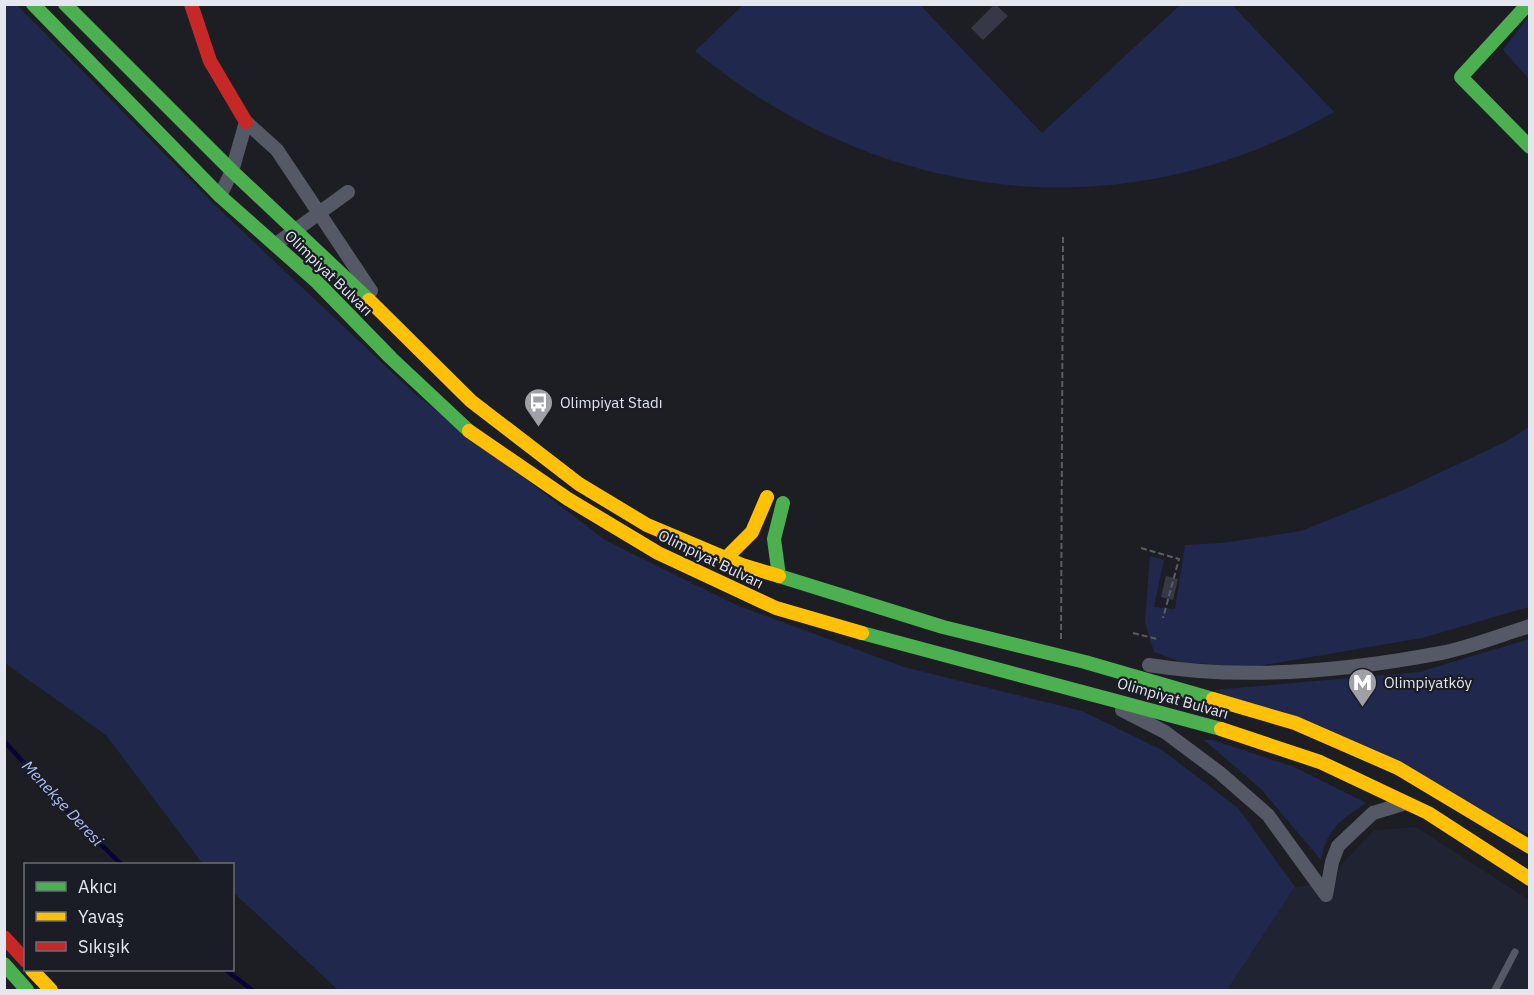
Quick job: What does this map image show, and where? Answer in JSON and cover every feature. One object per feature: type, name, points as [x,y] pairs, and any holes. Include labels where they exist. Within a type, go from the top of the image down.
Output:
[{"type":"main road","name":"Olimpiyat Bulvarı","points":[[33,4],[220,195],[317,282],[391,358],[474,436],[568,499],[658,553],[776,608],[930,653],[1207,724],[1320,762],[1408,802],[1530,879]]},
{"type":"main road","name":"Olimpiyat Bulvarı","points":[[64,4],[232,171],[390,319],[471,401],[579,484],[647,525],[726,558],[943,627],[1060,656],[1295,723],[1398,768],[1530,847]]},
{"type":"main road","points":[[190,4],[210,61],[246,122]]},
{"type":"main road","points":[[1528,4],[1461,77],[1530,147]]},
{"type":"main road","points":[[726,558],[747,541],[758,524],[767,497]]},
{"type":"main road","points":[[779,576],[771,550],[774,528],[783,503]]},
{"type":"main road","points":[[4,937],[24,959]]},
{"type":"main road","points":[[4,964],[27,990]]},
{"type":"main road","points":[[34,971],[51,990]]},
{"type":"street","points":[[220,195],[232,171],[246,122],[277,150],[390,319]]},
{"type":"street","points":[[275,245],[348,192]]},
{"type":"street","points":[[1149,665],[1203,672],[1267,674],[1325,670],[1443,653],[1530,626]]},
{"type":"street","points":[[1080,690],[1165,732],[1220,773],[1268,815],[1326,895],[1332,862],[1338,846],[1373,813],[1408,802]]},
{"type":"lane","points":[[1495,990],[1515,952]]},
{"type":"path","points":[[1060,656],[1063,235]]},
{"type":"path","points":[[1141,548],[1179,559],[1162,618]]},
{"type":"path","points":[[1133,633],[1157,639]]},
{"type":"shaded area","points":[[16,4],[219,209],[415,394],[605,540],[736,605],[904,667],[1082,711],[1162,750],[1238,808],[1295,887],[1227,990],[338,990],[234,893],[234,863],[202,863],[106,735],[5,663],[4,5]]},
{"type":"shaded area","points":[[744,4],[920,5],[1042,133],[1180,5],[1232,5],[1334,112],[1253,151],[1171,175],[1088,187],[1005,185],[923,170],[844,142],[767,103],[695,51]]},
{"type":"shaded area","points":[[1529,16],[1529,79],[1503,50]]},
{"type":"shaded area","points":[[1529,427],[1529,607],[1422,638],[1252,667],[1181,662],[1154,652],[1145,622],[1150,556],[1164,560],[1154,607],[1175,609],[1185,545],[1222,543],[1301,531],[1403,490],[1507,441]]},
{"type":"shaded area","points":[[1529,639],[1529,834],[1214,690],[1419,672]]},
{"type":"shaded area","points":[[1204,740],[1213,740],[1294,767],[1366,803],[1331,832],[1321,860],[1261,789]]},
{"type":"shaded area","points":[[1416,827],[1529,900],[1529,990],[1227,990],[1295,887],[1336,882],[1341,865],[1374,830]]},
{"type":"building","points":[[995,4],[1008,16],[983,40],[971,28]]},
{"type":"building","points":[[1166,576],[1178,579],[1173,600],[1161,597]]},
{"type":"waterway","name":"Menekşe Deresi","points":[[4,741],[72,816],[120,863]]},
{"type":"waterway","name":"Menekşe Deresi","points":[[227,971],[252,990]]},
{"type":"traffic: fast","points":[[33,4],[220,196],[317,282],[391,358],[469,431]]},
{"type":"traffic: fast","points":[[65,4],[232,171],[369,300]]},
{"type":"traffic: fast","points":[[1528,4],[1461,77],[1530,147]]},
{"type":"traffic: fast","points":[[779,576],[774,539],[783,503]]},
{"type":"traffic: fast","points":[[779,576],[943,627],[1085,662],[1213,699]]},
{"type":"traffic: fast","points":[[862,633],[1221,729]]},
{"type":"traffic: fast","points":[[4,964],[27,990]]},
{"type":"traffic: slow","points":[[369,300],[471,401],[579,484],[647,525],[742,565],[779,576]]},
{"type":"traffic: slow","points":[[469,431],[568,499],[658,553],[776,608],[862,633]]},
{"type":"traffic: slow","points":[[726,558],[752,532],[767,497]]},
{"type":"traffic: slow","points":[[1213,699],[1295,723],[1398,768],[1530,847]]},
{"type":"traffic: slow","points":[[1221,729],[1320,762],[1428,813],[1530,879]]},
{"type":"traffic: slow","points":[[33,971],[51,990]]},
{"type":"traffic: jam","points":[[191,4],[210,61],[246,122]]},
{"type":"traffic: jam","points":[[4,937],[24,959]]},
{"type":"place","name":"Olimpiyat Stadı","points":[[539,428]]},
{"type":"place","name":"Olimpiyatköy","points":[[1363,708]]}]
